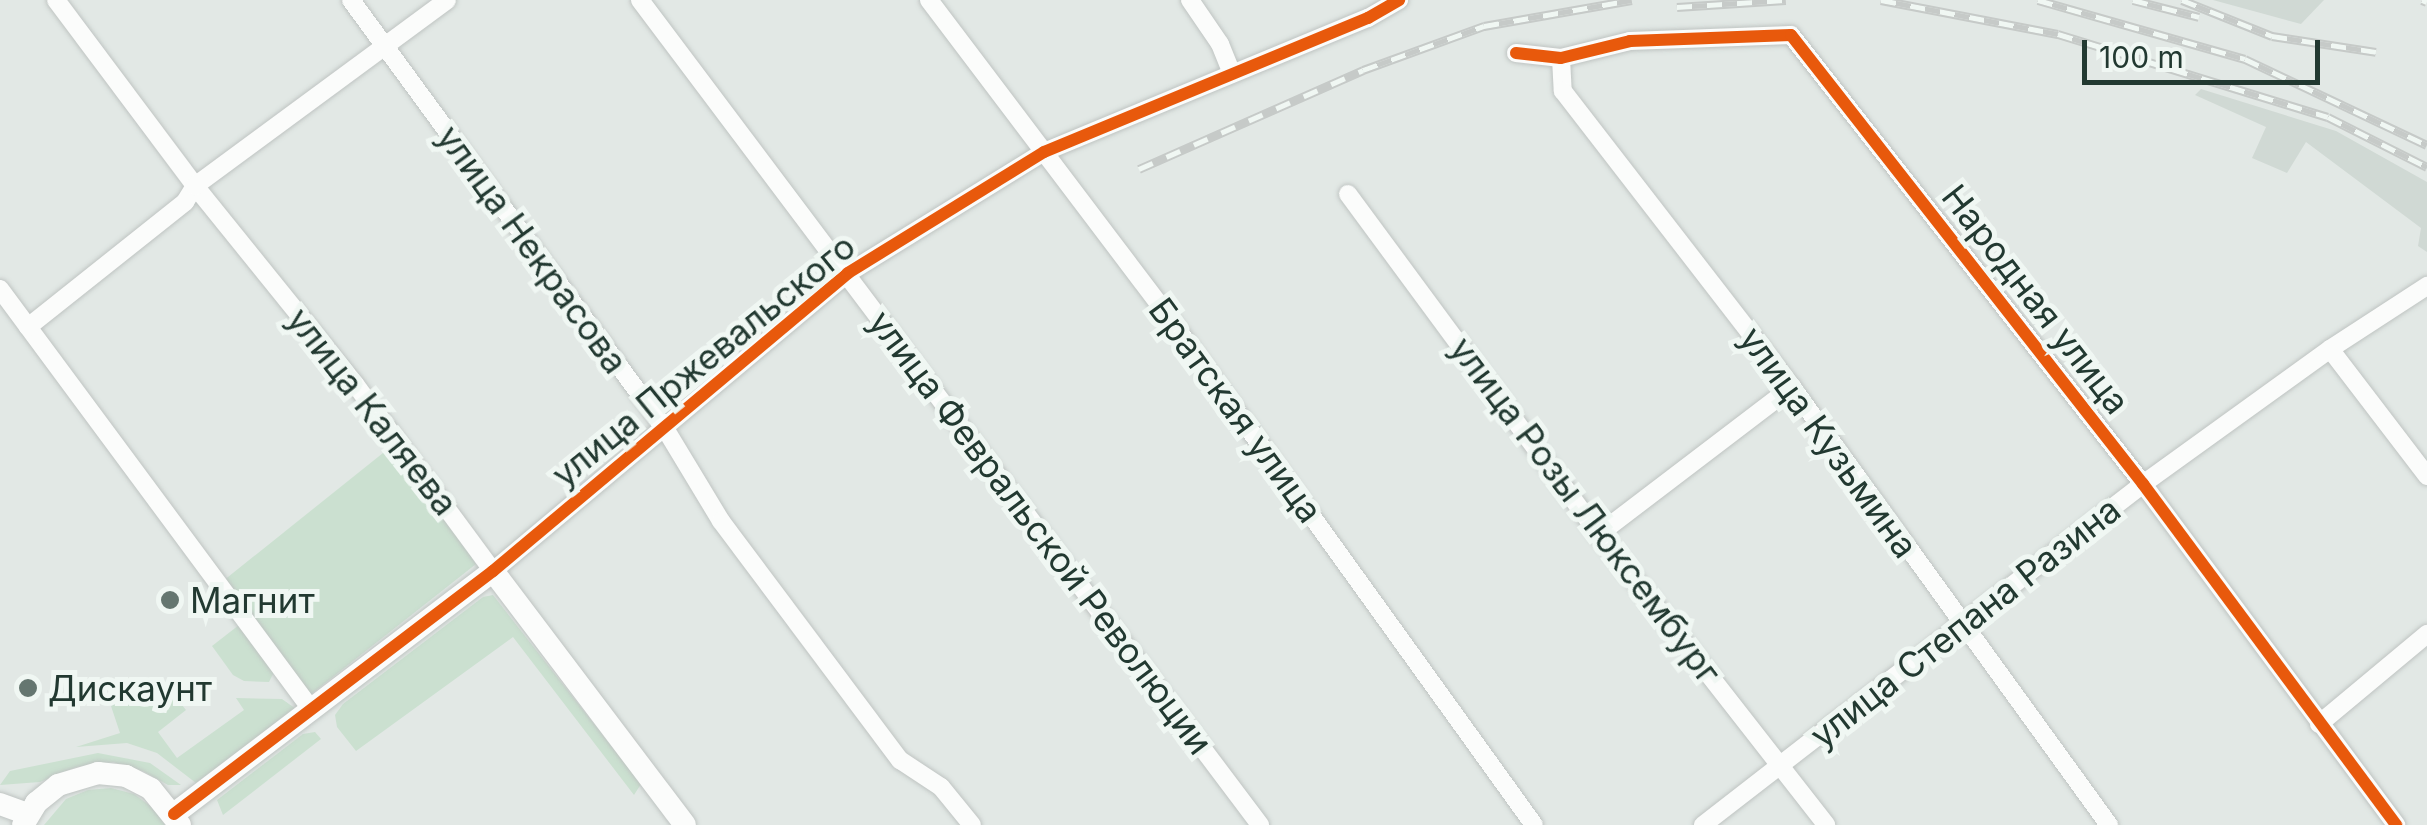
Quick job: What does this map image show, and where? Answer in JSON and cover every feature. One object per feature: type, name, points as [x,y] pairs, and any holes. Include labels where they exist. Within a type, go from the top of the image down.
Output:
[{"type":"street","name":"улица Каляева","points":[[56,0],[196,186],[354,384],[685,825]]},
{"type":"street","name":"улица Некрасова","points":[[350,0],[666,430],[722,520],[900,760],[941,787],[972,825]]},
{"type":"street","points":[[28,327],[185,202],[196,186],[447,0]]},
{"type":"street","name":"улица Февральской Революции","points":[[640,0],[1260,825]]},
{"type":"street","name":"Братская улица","points":[[930,0],[1167,314],[1534,825]]},
{"type":"street","points":[[1190,0],[1220,44],[1232,74]]},
{"type":"street","name":"улица Пржевальского","points":[[177,819],[201,793],[493,570],[666,430],[848,273],[1044,152],[1368,18],[1399,0]]},
{"type":"street","name":"Народная улица","points":[[1516,53],[1560,58],[1630,41],[1790,35],[2143,484],[2396,825]]},
{"type":"street","name":"улица Кузьмина","points":[[1560,58],[1563,92],[1792,387],[2109,825]]},
{"type":"street","name":"улица Розы Люксембург","points":[[1348,194],[1599,534],[1826,825]]},
{"type":"street","name":"улица Степана Разина","points":[[1703,825],[2143,484],[2330,349],[2427,286]]},
{"type":"street","points":[[0,290],[311,709]]},
{"type":"street","points":[[2330,349],[2427,476]]},
{"type":"street","points":[[1599,534],[1792,387]]},
{"type":"street","points":[[2320,724],[2427,634]]},
{"type":"street","points":[[0,804],[25,820],[58,784],[98,773],[139,782],[162,798],[177,819]]},
{"type":"shaded area","points":[[2213,0],[2324,0],[2301,24]]},
{"type":"shaded area","points":[[2201,89],[2336,131],[2427,182],[2427,252],[2418,246],[2421,228],[2306,142],[2287,173],[2252,158],[2266,127],[2195,95]]},
{"type":"green space","points":[[398,441],[476,564],[310,695],[223,581]]},
{"type":"green space","points":[[493,595],[641,784],[634,795],[513,637],[356,751],[337,727],[335,715],[343,704],[483,597]]},
{"type":"green space","points":[[239,625],[274,672],[269,682],[244,681],[233,675],[212,646]]},
{"type":"green space","points":[[159,683],[165,684],[186,710],[158,732],[177,758],[244,710],[236,698],[282,699],[296,709],[196,783],[157,753],[127,743],[76,747],[120,733],[111,706]]},
{"type":"green space","points":[[315,732],[321,739],[223,815],[217,800],[303,734]]},
{"type":"green space","points":[[98,753],[150,763],[181,785],[168,785],[143,771],[113,762],[76,767],[40,782],[0,785],[10,771]]},
{"type":"green space","points":[[111,788],[134,794],[153,808],[165,825],[44,825],[66,799],[88,790]]},
{"type":"railway","points":[[1139,169],[1363,70],[1484,26],[1632,0]]},
{"type":"railway","points":[[1677,7],[1786,0]]},
{"type":"railway","points":[[1881,0],[2058,34],[2328,117],[2427,167]]},
{"type":"railway","points":[[2038,0],[2245,59],[2427,145]]},
{"type":"railway","points":[[2133,0],[2199,17]]},
{"type":"railway","points":[[2182,0],[2272,36],[2376,52]]},
{"type":"railway","points":[[2422,0],[2427,2]]},
{"type":"cycle path","points":[[174,814],[493,571],[848,273],[1044,152],[1368,18],[1399,0]]},
{"type":"cycle path","points":[[1516,53],[1561,58],[1630,41],[1791,35],[2143,484],[2396,825]]},
{"type":"place","name":"Магнит","points":[[170,600]]},
{"type":"place","name":"Дискаунт","points":[[28,688]]}]
